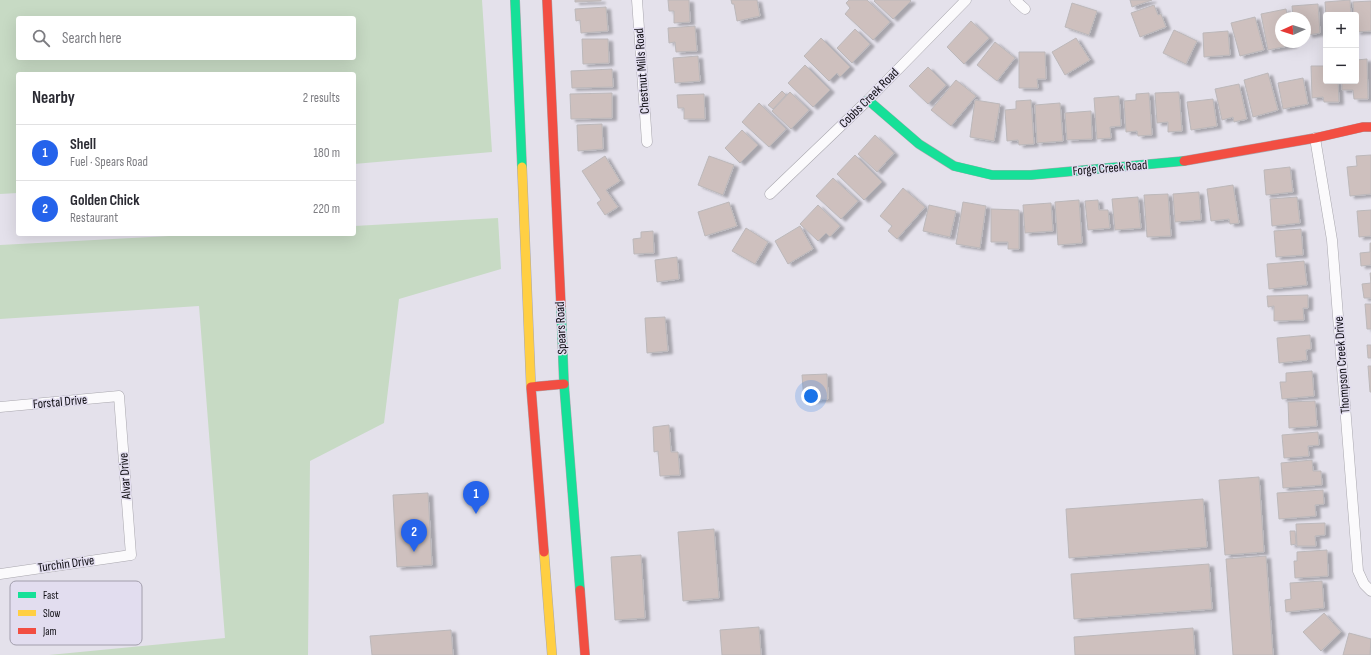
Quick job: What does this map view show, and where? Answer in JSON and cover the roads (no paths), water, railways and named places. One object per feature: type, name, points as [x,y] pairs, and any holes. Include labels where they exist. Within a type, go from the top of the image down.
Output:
[{"type":"main road","points":[[514,0],[531,387],[552,655]]},
{"type":"main road","name":"Spears Road","points":[[547,0],[564,384],[585,655]]},
{"type":"main road","name":"Forge Creek Road","points":[[868,100],[919,144],[954,166],[992,175],[1030,174],[1180,162],[1315,138],[1363,127],[1371,127]]},
{"type":"main road","points":[[531,387],[564,384]]},
{"type":"street","name":"Chestnut Mills Road","points":[[637,0],[647,142]]},
{"type":"street","name":"Cobbs Creek Road","points":[[770,194],[868,100],[966,0]]},
{"type":"street","points":[[1015,0],[1025,9]]},
{"type":"street","name":"Thompson Creek Drive","points":[[1315,138],[1332,240],[1358,564],[1360,578],[1370,590]]},
{"type":"street","name":"Forstal Drive","points":[[0,407],[119,396]]},
{"type":"street","name":"Alvar Drive","points":[[119,396],[131,555]]},
{"type":"street","name":"Turchin Drive","points":[[0,574],[131,555]]},
{"type":"place","name":"Shell","points":[[476,514]]},
{"type":"place","name":"Golden Chick","points":[[414,552]]}]
